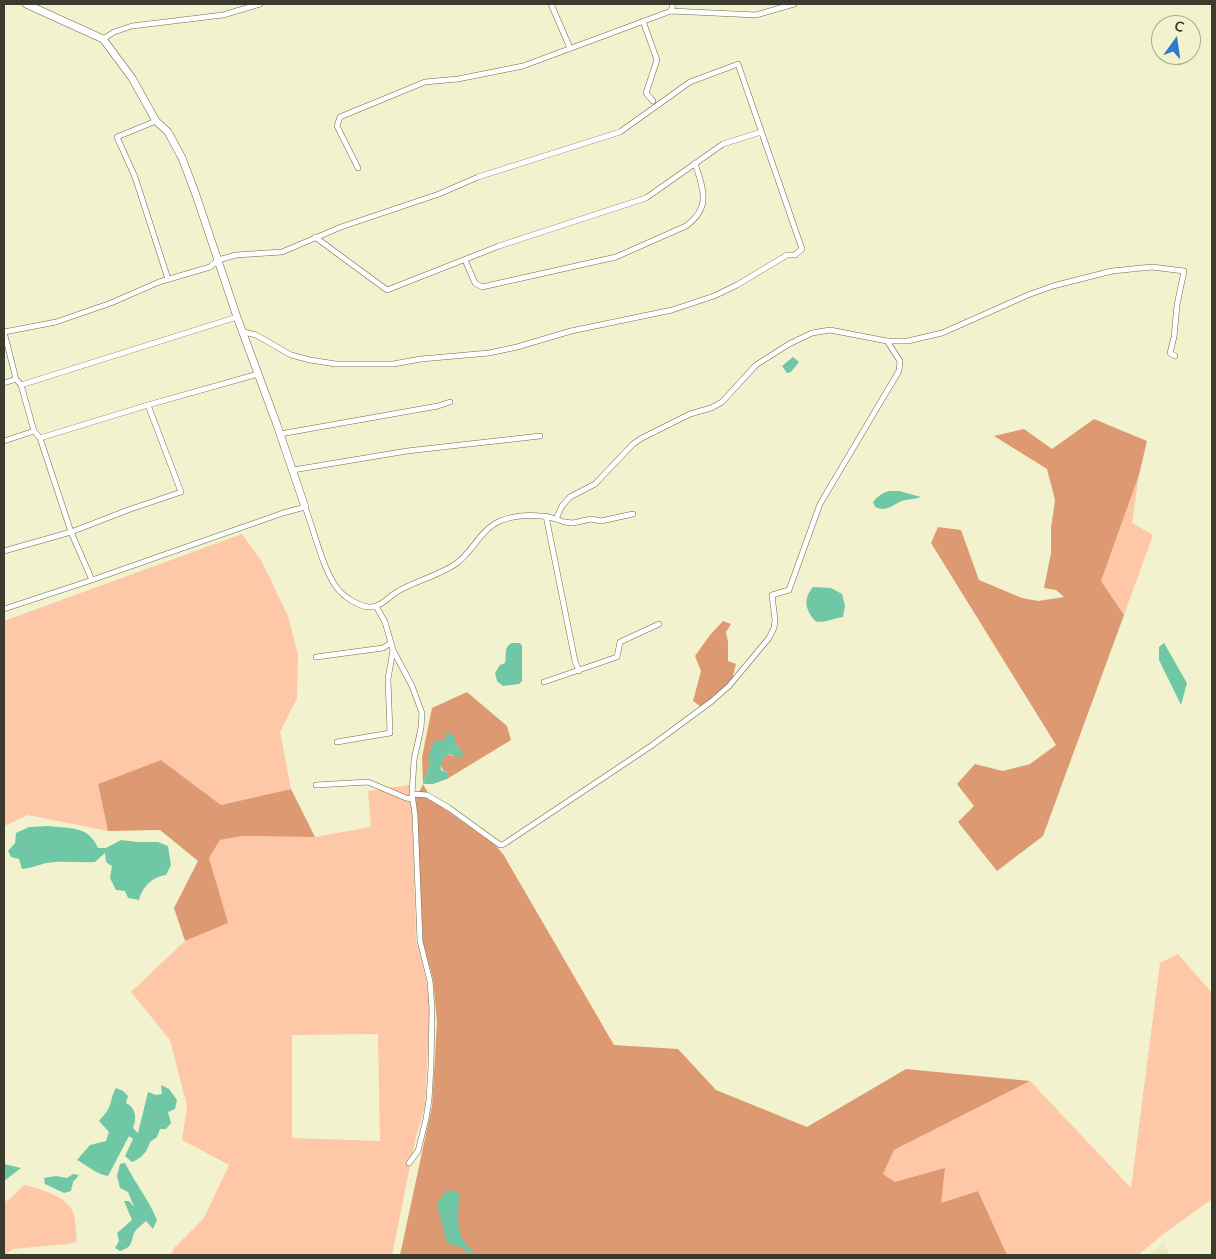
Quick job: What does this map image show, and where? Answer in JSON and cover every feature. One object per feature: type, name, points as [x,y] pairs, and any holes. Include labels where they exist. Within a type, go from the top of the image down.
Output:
[{"type":"street","points":[[26,4],[103,39],[132,78],[156,121],[168,132],[182,158],[330,578],[338,590],[360,604],[370,607],[376,606],[397,592],[456,563],[492,525],[501,520],[524,516],[546,516],[573,523],[591,519],[601,521],[634,514]]},
{"type":"street","points":[[103,39],[114,32],[132,26],[223,15],[260,4]]},
{"type":"street","points":[[551,4],[570,48]]},
{"type":"street","points":[[671,11],[673,4]]},
{"type":"street","points":[[358,168],[337,126],[340,117],[425,82],[458,79],[523,66],[671,11],[756,15],[794,4]]},
{"type":"street","points":[[643,21],[657,60],[646,93],[653,101]]},
{"type":"street","points":[[92,580],[72,532],[40,438],[34,431],[20,385],[16,379],[4,332],[56,322],[111,303],[168,279],[210,267],[218,260],[236,255],[282,252],[340,227],[439,194],[478,177],[620,132],[690,82],[738,64],[802,249],[795,255],[787,254],[779,258],[714,296],[672,310],[572,331],[489,353],[421,359],[393,364],[336,364],[291,355],[256,335],[244,332]]},
{"type":"street","points":[[156,121],[118,137],[135,177],[168,279]]},
{"type":"street","points":[[315,237],[387,290],[499,246],[646,198],[723,144],[761,132]]},
{"type":"street","points":[[465,260],[475,283],[482,287],[616,257],[694,221],[703,207],[704,191],[695,163]]},
{"type":"street","points":[[556,519],[562,506],[570,497],[595,484],[633,444],[690,414],[711,408],[722,402],[756,365],[788,344],[812,333],[830,330],[887,341],[908,341],[942,333],[1053,286],[1112,271],[1152,267],[1184,271],[1170,353],[1175,356]]},
{"type":"street","points":[[20,385],[237,317]]},
{"type":"street","points":[[316,785],[368,782],[406,798],[427,795],[449,808],[500,845],[651,746],[712,701],[729,686],[769,638],[776,620],[772,595],[789,590],[820,504],[899,371],[900,361],[887,341]]},
{"type":"street","points":[[40,438],[148,404],[258,374]]},
{"type":"street","points":[[4,383],[16,379]]},
{"type":"street","points":[[280,434],[438,406],[450,402]]},
{"type":"street","points":[[4,551],[72,532],[181,492],[148,404]]},
{"type":"street","points":[[4,441],[34,431]]},
{"type":"street","points":[[292,470],[407,451],[540,436]]},
{"type":"street","points":[[4,609],[305,507]]},
{"type":"street","points":[[546,516],[558,584],[575,661],[579,671]]},
{"type":"street","points":[[376,606],[385,622],[393,650],[412,686],[422,713],[421,728],[414,760],[413,796],[420,941],[430,981],[432,1008],[431,1066],[426,1119],[418,1151],[409,1163]]},
{"type":"street","points":[[544,682],[616,657],[620,642],[659,624]]},
{"type":"street","points":[[316,657],[383,648],[391,642]]},
{"type":"street","points":[[337,742],[390,733],[388,680],[393,650]]},
{"type":"shaded area","points":[[793,357],[799,362],[791,372],[787,373],[782,366]]},
{"type":"shaded area","points":[[1094,419],[1147,441],[1139,475],[1101,581],[1124,615],[1043,836],[997,871],[958,822],[974,806],[957,784],[975,764],[1003,771],[1030,764],[1056,745],[931,543],[938,527],[961,530],[979,580],[1022,598],[1038,601],[1064,597],[1056,590],[1044,588],[1051,553],[1051,528],[1055,500],[1047,469],[994,436],[1024,429],[1052,449]]},
{"type":"shaded area","points":[[1139,475],[1132,523],[1153,535],[1124,615],[1101,581]]},
{"type":"shaded area","points":[[889,491],[899,491],[921,497],[905,500],[884,509],[875,507],[873,502],[878,496]]},
{"type":"shaded area","points":[[242,534],[262,562],[288,616],[298,655],[297,698],[280,732],[291,789],[221,805],[161,760],[98,784],[108,831],[28,815],[4,826],[4,621]]},
{"type":"shaded area","points":[[813,587],[831,588],[842,594],[845,606],[843,617],[815,621],[806,604]]},
{"type":"shaded area","points":[[723,621],[731,624],[726,632],[728,661],[736,664],[732,680],[701,707],[693,701],[701,671],[695,656]]},
{"type":"shaded area","points":[[512,643],[520,643],[522,646],[522,681],[519,684],[503,686],[497,681],[495,673],[500,665],[505,663],[506,649]]},
{"type":"shaded area","points":[[1164,643],[1187,683],[1181,705],[1159,660],[1159,647]]},
{"type":"shaded area","points":[[467,692],[507,726],[511,740],[447,779],[447,772],[440,765],[443,758],[448,754],[452,756],[461,750],[455,744],[444,742],[430,763],[423,784],[422,757],[432,708]]},
{"type":"shaded area","points":[[446,733],[452,734],[456,740],[455,744],[464,756],[459,757],[448,754],[443,759],[441,765],[441,770],[447,772],[447,779],[433,784],[423,784],[430,763],[428,760],[432,745],[437,740],[444,741]]},
{"type":"shaded area","points":[[161,760],[221,805],[291,789],[315,837],[243,836],[220,840],[209,858],[228,923],[185,941],[174,908],[198,861],[160,830],[108,831],[98,784]]},
{"type":"shaded area","points":[[415,784],[412,807],[416,941],[430,1003],[425,1106],[416,1137],[392,1255],[171,1255],[174,1248],[204,1218],[229,1165],[182,1140],[187,1106],[170,1040],[131,992],[185,941],[227,923],[209,858],[220,840],[243,836],[315,837],[371,827],[368,791]],"holes":[[[378,1034],[380,1141],[292,1138],[292,1035]]]},
{"type":"shaded area","points":[[423,784],[432,800],[495,845],[503,854],[614,1045],[678,1049],[716,1090],[807,1127],[906,1069],[1030,1081],[894,1150],[883,1174],[895,1182],[945,1168],[941,1203],[978,1191],[1007,1255],[400,1255],[432,1106],[437,1022],[433,979],[423,942],[416,798]]},
{"type":"shaded area","points":[[48,826],[78,829],[89,835],[98,848],[106,848],[121,840],[158,842],[168,846],[171,865],[166,875],[148,883],[139,900],[128,898],[125,891],[116,890],[110,878],[112,866],[106,862],[105,853],[95,862],[52,862],[22,869],[19,859],[11,857],[8,851],[15,843],[16,833],[29,827]]},
{"type":"shaded area","points":[[1178,954],[1212,993],[1212,1199],[1138,1255],[1007,1255],[978,1191],[941,1203],[895,1183],[883,1174],[894,1150],[1030,1081],[1131,1188],[1160,963]]},
{"type":"shaded area","points":[[161,1085],[169,1089],[177,1100],[175,1109],[168,1112],[171,1123],[166,1129],[160,1129],[157,1137],[150,1142],[146,1152],[139,1159],[132,1162],[125,1156],[133,1139],[129,1136],[108,1176],[96,1172],[77,1160],[90,1145],[106,1141],[109,1132],[99,1121],[109,1107],[116,1088],[128,1096],[126,1103],[134,1110],[135,1121],[133,1128],[138,1133],[148,1092],[156,1095],[162,1094]]},
{"type":"shaded area","points":[[125,1163],[157,1220],[153,1229],[146,1221],[136,1230],[130,1245],[120,1251],[115,1248],[119,1241],[117,1233],[132,1220],[124,1201],[129,1201],[134,1207],[128,1192],[120,1188],[117,1176],[120,1164]]},
{"type":"shaded area","points":[[4,1164],[21,1168],[4,1181]]},
{"type":"shaded area","points":[[73,1174],[79,1175],[73,1182],[71,1191],[64,1193],[45,1184],[44,1178],[56,1176],[67,1178]]},
{"type":"shaded area","points":[[24,1185],[51,1193],[69,1205],[74,1217],[77,1242],[13,1249],[4,1255],[4,1202]]},
{"type":"shaded area","points":[[447,1190],[459,1193],[458,1222],[462,1239],[475,1255],[447,1243],[437,1204]]},
{"type":"shaded area","points":[[1163,1243],[1170,1255],[1149,1255]]}]
